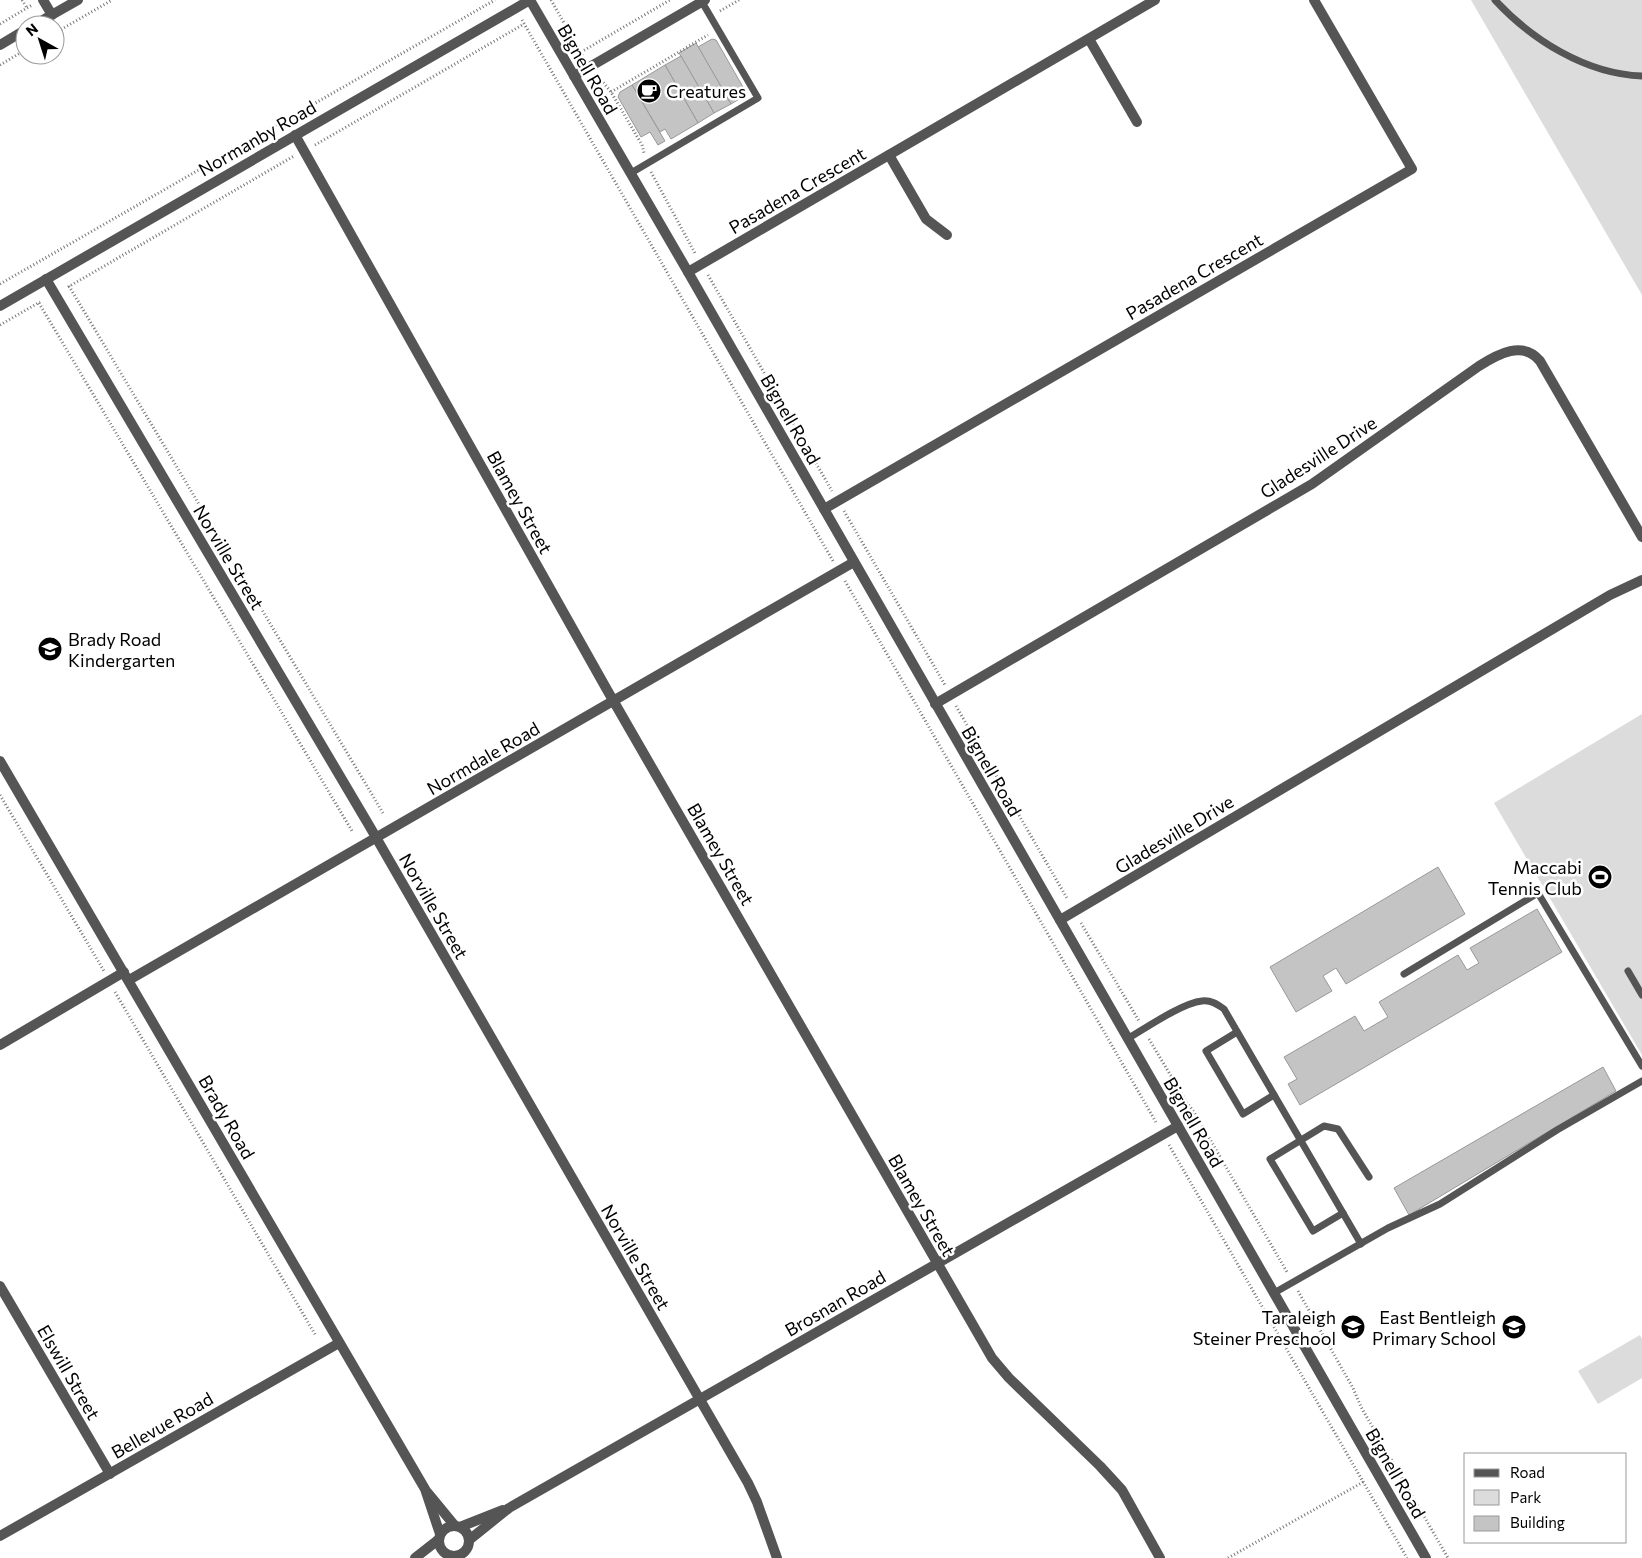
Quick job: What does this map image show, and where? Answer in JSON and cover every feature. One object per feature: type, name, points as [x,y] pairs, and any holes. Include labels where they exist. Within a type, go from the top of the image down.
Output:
[{"type":"street","points":[[38,2],[52,15],[78,0]]},
{"type":"street","name":"Normanby Road","points":[[0,306],[530,0]]},
{"type":"street","name":"Bignell Road","points":[[530,0],[1426,1558]]},
{"type":"street","name":"Pasadena Crescent","points":[[688,272],[1155,0]]},
{"type":"street","name":"Pasadena Crescent","points":[[824,509],[1412,169],[1314,0]]},
{"type":"street","points":[[574,76],[703,1]]},
{"type":"street","points":[[0,45],[15,36]]},
{"type":"street","points":[[1088,39],[1137,122]]},
{"type":"street","name":"Blamey Street","points":[[295,135],[614,701],[937,1264],[999,1368],[1100,1466],[1122,1490],[1160,1558]]},
{"type":"street","points":[[889,155],[926,219],[947,235]]},
{"type":"street","name":"Norville Street","points":[[46,279],[376,838],[699,1399],[757,1502],[777,1558]]},
{"type":"street","name":"Gladesville Drive","points":[[935,704],[1300,491],[1479,366],[1510,350],[1523,350],[1532,353],[1540,361],[1642,537]]},
{"type":"street","name":"Normdale Road","points":[[0,1045],[109,981],[126,976],[376,838],[854,562]]},
{"type":"street","name":"Gladesville Drive","points":[[1060,920],[1610,595],[1642,580]]},
{"type":"street","name":"Brady Road","points":[[2,767],[126,976],[424,1489],[457,1526]]},
{"type":"street","name":"Brosnan Road","points":[[457,1526],[509,1508],[1178,1126]]},
{"type":"street","name":"Elswill Street","points":[[0,1286],[110,1474]]},
{"type":"street","name":"Bellevue Road","points":[[0,1536],[339,1343]]},
{"type":"street","name":"Brady Road","points":[[424,1489],[439,1537]]},
{"type":"street","name":"Brosnan Road","points":[[469,1549],[509,1508]]},
{"type":"street","points":[[415,1558],[439,1537],[446,1528],[457,1526],[466,1532],[469,1549],[462,1554],[448,1557],[440,1549],[439,1537]]},
{"type":"lane","points":[[1495,0],[1533,34],[1568,57],[1598,68],[1632,76],[1642,76]]},
{"type":"lane","points":[[631,173],[758,98],[712,20],[703,1]]},
{"type":"lane","points":[[1404,974],[1538,893],[1642,1066]]},
{"type":"lane","points":[[1628,971],[1642,995]]},
{"type":"lane","points":[[1127,1039],[1190,1003],[1204,1001],[1216,1003],[1224,1009],[1360,1244]]},
{"type":"lane","points":[[1237,1032],[1206,1051],[1242,1114],[1274,1096]]},
{"type":"lane","points":[[1274,1294],[1388,1228],[1440,1204],[1557,1130],[1642,1081]]},
{"type":"lane","points":[[1343,1213],[1313,1231],[1270,1159],[1324,1126],[1338,1129],[1369,1177]]},
{"type":"path","points":[[22,0],[27,8]]},
{"type":"path","points":[[65,27],[112,0]]},
{"type":"path","points":[[0,284],[495,0]]},
{"type":"path","points":[[551,0],[590,67],[611,92],[642,145],[646,164],[702,264],[1144,1030],[1293,1282],[1353,1388],[1361,1408],[1448,1558]]},
{"type":"path","points":[[581,52],[670,0]]},
{"type":"path","points":[[611,92],[708,36],[714,14],[739,0]]},
{"type":"path","points":[[0,24],[38,2]]},
{"type":"path","points":[[516,8],[1407,1558]]},
{"type":"path","points":[[0,325],[524,24]]},
{"type":"path","points":[[0,65],[15,56]]},
{"type":"path","points":[[69,286],[383,813]]},
{"type":"path","points":[[39,303],[352,831]]},
{"type":"path","points":[[0,795],[316,1336]]},
{"type":"path","points":[[1228,1558],[1363,1481]]},
{"type":"green space","points":[[1471,0],[1642,0],[1642,295]]},
{"type":"green space","name":"Maccabi Tennis Club","points":[[1642,714],[1642,1055],[1494,803]]},
{"type":"green space","points":[[1640,1335],[1642,1339],[1642,1378],[1598,1404],[1578,1371]]},
{"type":"building","points":[[712,39],[716,40],[743,87],[741,98],[731,104],[698,47]]},
{"type":"building","points":[[696,43],[731,104],[714,113],[679,53]]},
{"type":"building","points":[[681,56],[714,113],[698,123],[665,65]]},
{"type":"building","points":[[665,65],[698,123],[671,139],[665,129],[660,132],[632,85]]},
{"type":"building","points":[[632,85],[665,141],[658,145],[650,132],[641,137],[618,97],[620,92]]},
{"type":"building","points":[[1438,867],[1465,914],[1346,984],[1336,968],[1323,976],[1332,991],[1296,1012],[1270,967]]},
{"type":"building","points":[[1537,909],[1562,952],[1300,1105],[1288,1084],[1297,1079],[1284,1057],[1355,1016],[1364,1031],[1388,1017],[1379,1002],[1458,955],[1467,970],[1479,963],[1470,948]]},
{"type":"building","points":[[1603,1067],[1616,1091],[1409,1215],[1394,1188]]},
{"type":"place","name":"Creatures","points":[[649,91]]},
{"type":"place","name":"Brady Road Kindergarten","points":[[50,649]]},
{"type":"place","name":"Maccabi Tennis Club","points":[[1600,877]]},
{"type":"place","name":"Taraleigh Steiner Preschool","points":[[1353,1327]]},
{"type":"place","name":"East Bentleigh Primary School","points":[[1514,1327]]}]
